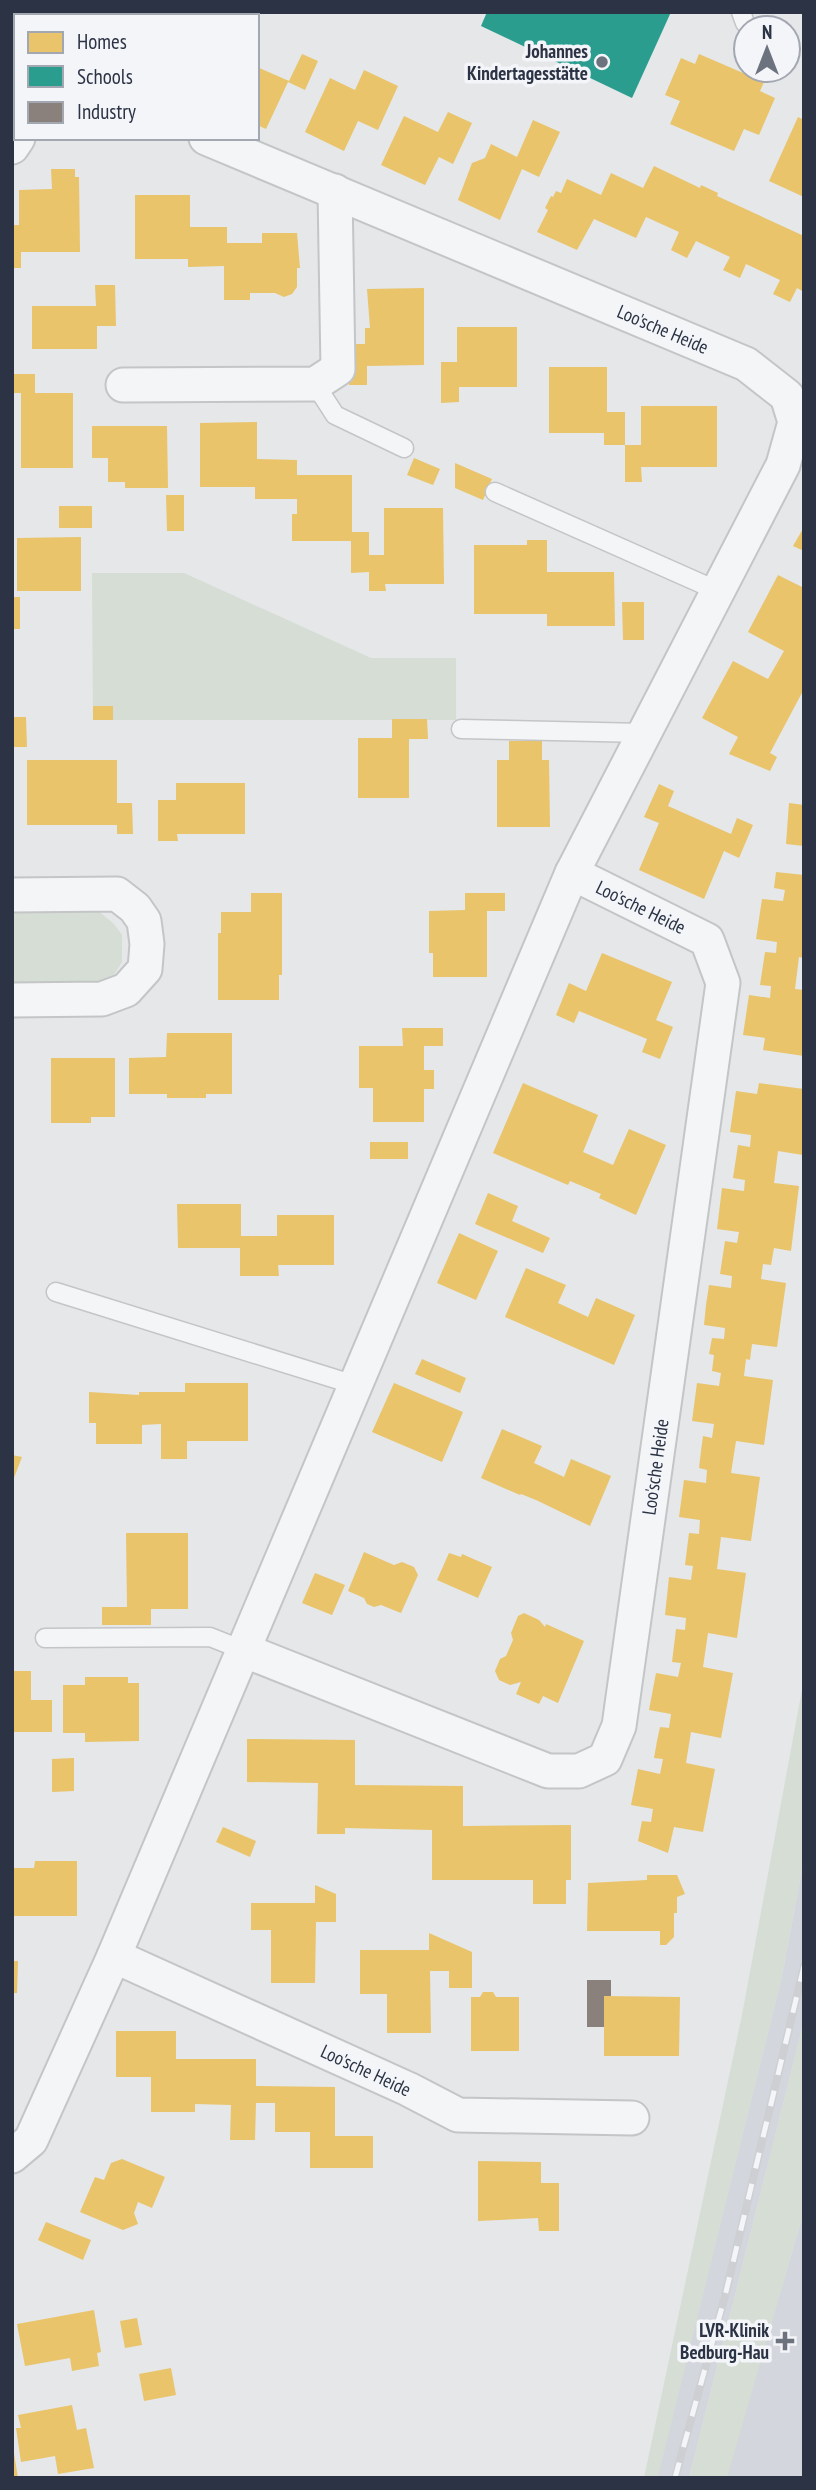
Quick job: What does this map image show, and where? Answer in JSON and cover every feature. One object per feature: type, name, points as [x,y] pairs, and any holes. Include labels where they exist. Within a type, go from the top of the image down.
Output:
[{"type":"street","name":"Loo'sche Heide","points":[[12,2156],[32,2140],[114,1956],[572,873],[783,465],[795,422],[787,396],[746,364],[211,140]]},
{"type":"street","points":[[123,385],[315,384],[338,369],[335,191]]},
{"type":"street","name":"Loo'sche Heide","points":[[243,1650],[548,1771],[579,1771],[605,1759],[619,1726],[723,984],[707,940],[572,873]]},
{"type":"street","points":[[12,895],[117,894],[135,908],[144,921],[147,944],[145,969],[126,990],[103,999],[12,1000]]},
{"type":"street","name":"Loo'sche Heide","points":[[114,1956],[396,2084],[458,2115],[632,2118]]},
{"type":"lane","points":[[315,384],[335,415],[404,448]]},
{"type":"lane","points":[[495,492],[718,591]]},
{"type":"lane","points":[[461,729],[644,733]]},
{"type":"lane","points":[[56,1292],[355,1385]]},
{"type":"lane","points":[[45,1637],[210,1637],[243,1650]]},
{"type":"shaded area","points":[[92,573],[184,573],[371,658],[456,658],[456,720],[93,720]]},
{"type":"shaded area","points":[[12,910],[97,910],[114,924],[122,935],[122,962],[113,976],[97,986],[12,987]]},
{"type":"shaded area","points":[[804,1679],[804,1859],[782,1976],[658,2477],[644,2478],[742,2015]]},
{"type":"shaded area","points":[[804,1859],[804,2021],[689,2478],[657,2478],[782,1976]]},
{"type":"shaded area","points":[[804,2021],[804,2211],[727,2478],[689,2478]]},
{"type":"shaded area","name":"LVR-Klinik Bedburg-Hau","points":[[804,2211],[804,2478],[727,2478],[728,2471]]},
{"type":"building: Homes","points":[[152,12],[173,12],[172,14],[151,14]]},
{"type":"building: Homes","points":[[302,54],[318,61],[305,90],[288,82],[266,129],[259,126],[259,68],[289,81]]},
{"type":"building: Homes","points":[[699,54],[732,68],[732,84],[763,84],[760,91],[775,98],[759,135],[744,129],[734,151],[670,124],[680,101],[665,95],[681,58],[695,64]]},
{"type":"building: Homes","points":[[364,70],[398,86],[378,130],[358,121],[344,151],[305,132],[330,78],[355,90]]},
{"type":"building: Homes","points":[[448,112],[472,123],[453,164],[439,157],[425,185],[381,165],[404,116],[438,132]]},
{"type":"building: Homes","points":[[798,117],[804,120],[804,197],[769,181]]},
{"type":"building: Homes","points":[[533,120],[560,132],[539,177],[522,169],[500,220],[458,200],[472,163],[485,158],[491,144],[517,157]]},
{"type":"building: Homes","points":[[654,166],[700,188],[701,185],[718,193],[717,196],[804,236],[804,292],[797,288],[790,302],[773,294],[780,280],[746,264],[740,278],[723,270],[730,257],[696,241],[687,258],[671,250],[679,232],[646,217],[636,238],[594,219],[577,250],[537,232],[548,210],[545,208],[551,196],[553,197],[556,191],[561,193],[567,179],[601,195],[611,173],[643,188]]},
{"type":"building: Homes","points":[[51,169],[75,169],[75,177],[79,177],[80,252],[21,252],[21,268],[12,268],[12,225],[19,225],[19,190],[52,189]]},
{"type":"building: Homes","points":[[135,195],[190,195],[190,227],[227,227],[227,243],[262,243],[262,233],[297,233],[300,268],[297,268],[297,287],[292,294],[284,297],[275,293],[250,293],[250,300],[224,300],[224,266],[188,267],[188,259],[135,259]]},
{"type":"building: Homes","points":[[95,285],[115,285],[116,326],[97,326],[97,349],[32,349],[32,306],[96,306]]},
{"type":"building: Homes","points":[[424,288],[424,365],[367,366],[367,385],[349,385],[349,344],[365,344],[365,328],[370,328],[367,289]]},
{"type":"building: Homes","points":[[457,327],[517,327],[517,387],[459,387],[459,402],[441,403],[441,362],[457,362]]},
{"type":"building: Homes","points":[[549,367],[607,367],[607,412],[625,412],[625,445],[604,445],[604,433],[549,433]]},
{"type":"building: Homes","points":[[12,374],[35,374],[35,393],[73,393],[73,468],[21,468],[21,393],[12,393]]},
{"type":"building: Homes","points":[[641,406],[717,406],[717,467],[641,467],[642,482],[625,482],[625,445],[641,445]]},
{"type":"building: Homes","points":[[257,422],[257,459],[297,460],[297,475],[352,475],[352,532],[369,532],[369,555],[384,555],[384,508],[443,508],[444,584],[385,584],[386,591],[369,591],[369,572],[351,573],[351,541],[292,541],[292,514],[297,514],[297,499],[255,499],[255,487],[200,487],[200,423]]},
{"type":"building: Homes","points":[[92,426],[167,426],[168,488],[125,488],[125,482],[108,482],[108,458],[92,458]]},
{"type":"building: Homes","points":[[414,458],[440,469],[433,485],[407,475]]},
{"type":"building: Homes","points":[[455,463],[492,479],[483,500],[455,488]]},
{"type":"building: Homes","points":[[166,495],[184,495],[184,531],[167,531]]},
{"type":"building: Homes","points":[[59,506],[92,506],[92,528],[59,528]]},
{"type":"building: Homes","points":[[804,527],[804,551],[793,546]]},
{"type":"building: Homes","points":[[81,537],[81,591],[17,591],[17,538]]},
{"type":"building: Homes","points":[[527,540],[547,540],[547,572],[614,572],[615,626],[547,626],[547,614],[474,614],[474,545],[527,545]]},
{"type":"building: Homes","points":[[778,575],[804,588],[804,689],[770,753],[777,757],[770,771],[729,754],[738,737],[702,718],[733,661],[768,679],[784,651],[748,632]]},
{"type":"building: Homes","points":[[12,597],[20,597],[20,629],[12,629]]},
{"type":"building: Homes","points":[[622,602],[644,602],[644,640],[623,640]]},
{"type":"building: Homes","points":[[93,706],[113,706],[113,720],[93,720]]},
{"type":"building: Homes","points":[[12,717],[26,717],[27,747],[12,747]]},
{"type":"building: Homes","points":[[392,719],[427,719],[428,739],[409,739],[409,798],[358,798],[358,738],[392,738]]},
{"type":"building: Homes","points":[[509,741],[542,741],[542,760],[549,760],[550,827],[497,827],[497,760],[509,760]]},
{"type":"building: Homes","points":[[27,760],[117,760],[117,803],[132,803],[133,834],[117,834],[117,825],[27,825]]},
{"type":"building: Homes","points":[[176,783],[245,783],[245,834],[177,834],[178,841],[158,841],[158,800],[176,800]]},
{"type":"building: Homes","points":[[659,784],[674,791],[668,806],[731,834],[737,818],[753,825],[739,858],[724,851],[704,899],[639,870],[659,823],[644,817]]},
{"type":"building: Homes","points":[[789,803],[804,805],[804,846],[786,844]]},
{"type":"building: Homes","points":[[776,872],[804,875],[804,958],[799,957],[795,989],[804,990],[804,1056],[763,1050],[765,1038],[743,1035],[749,995],[770,998],[771,986],[760,985],[765,952],[776,953],[777,942],[756,939],[762,899],[783,901],[785,890],[774,888]]},
{"type":"building: Homes","points":[[251,893],[282,893],[282,975],[279,975],[279,1000],[218,1000],[218,933],[221,933],[221,912],[251,912]]},
{"type":"building: Homes","points":[[465,893],[505,893],[505,911],[487,911],[487,977],[433,977],[433,953],[429,953],[429,911],[465,910]]},
{"type":"building: Homes","points":[[602,953],[672,982],[656,1020],[673,1027],[660,1059],[642,1052],[647,1039],[579,1011],[574,1023],[556,1015],[569,983],[586,991]]},
{"type":"building: Homes","points":[[402,1028],[443,1028],[443,1046],[424,1046],[424,1070],[434,1070],[434,1089],[424,1089],[424,1122],[373,1122],[373,1088],[359,1088],[359,1046],[403,1046]]},
{"type":"building: Homes","points":[[167,1033],[232,1033],[232,1094],[206,1094],[206,1098],[167,1098],[167,1094],[129,1094],[129,1058],[166,1057]]},
{"type":"building: Homes","points":[[51,1058],[115,1058],[115,1117],[91,1117],[91,1123],[51,1123]]},
{"type":"building: Homes","points":[[523,1083],[598,1115],[583,1152],[613,1165],[629,1129],[666,1145],[636,1215],[599,1198],[601,1194],[570,1181],[568,1185],[493,1153]]},
{"type":"building: Homes","points":[[759,1083],[804,1089],[804,1151],[803,1155],[778,1151],[774,1183],[799,1186],[791,1251],[774,1248],[771,1265],[763,1264],[761,1279],[786,1283],[777,1347],[752,1344],[750,1360],[746,1359],[744,1376],[773,1380],[764,1445],[736,1441],[731,1473],[760,1477],[751,1541],[721,1537],[717,1569],[746,1573],[737,1638],[708,1633],[703,1667],[733,1673],[721,1738],[691,1732],[686,1763],[715,1769],[703,1832],[674,1827],[668,1853],[638,1841],[642,1821],[651,1822],[653,1809],[631,1805],[638,1769],[660,1774],[663,1759],[654,1758],[657,1741],[660,1727],[669,1728],[671,1714],[649,1710],[656,1673],[678,1677],[681,1663],[672,1662],[676,1629],[685,1630],[686,1618],[665,1615],[669,1577],[691,1580],[693,1566],[685,1565],[689,1533],[699,1534],[700,1520],[679,1517],[684,1480],[706,1483],[707,1470],[699,1468],[703,1436],[712,1438],[714,1424],[692,1421],[697,1383],[719,1386],[721,1373],[712,1371],[714,1355],[709,1354],[712,1338],[724,1339],[725,1328],[704,1325],[706,1305],[709,1285],[731,1288],[732,1276],[720,1274],[725,1241],[737,1243],[739,1232],[717,1229],[722,1188],[744,1191],[745,1180],[733,1178],[738,1145],[750,1147],[751,1135],[730,1132],[736,1091],[757,1094]]},
{"type":"building: Homes","points":[[370,1142],[408,1142],[408,1159],[370,1159]]},
{"type":"building: Homes","points":[[488,1193],[518,1206],[512,1221],[550,1238],[543,1253],[475,1224]]},
{"type":"building: Homes","points":[[177,1204],[241,1204],[241,1236],[277,1236],[277,1215],[334,1215],[334,1265],[278,1265],[279,1276],[240,1276],[240,1248],[178,1248]]},
{"type":"building: Homes","points":[[459,1233],[498,1251],[476,1300],[437,1283]]},
{"type":"building: Homes","points":[[526,1268],[566,1285],[558,1303],[588,1317],[596,1298],[635,1315],[614,1365],[505,1317]]},
{"type":"building: Homes","points":[[422,1359],[466,1378],[460,1393],[415,1374]]},
{"type":"building: Homes","points":[[185,1383],[248,1383],[248,1441],[187,1441],[187,1459],[161,1459],[161,1424],[142,1425],[142,1444],[96,1444],[96,1423],[89,1423],[89,1392],[139,1395],[139,1392],[185,1392]]},
{"type":"building: Homes","points":[[394,1383],[463,1412],[442,1462],[372,1432]]},
{"type":"building: Homes","points":[[502,1429],[542,1446],[534,1463],[564,1477],[571,1459],[611,1476],[590,1526],[481,1478]]},
{"type":"building: Homes","points":[[12,1455],[22,1457],[12,1483]]},
{"type":"building: Homes","points":[[126,1533],[188,1533],[188,1609],[151,1609],[151,1625],[102,1625],[102,1607],[127,1607]]},
{"type":"building: Homes","points":[[364,1552],[394,1565],[402,1562],[414,1567],[418,1575],[401,1613],[381,1605],[374,1607],[367,1604],[364,1598],[348,1591]]},
{"type":"building: Homes","points":[[449,1553],[461,1557],[462,1554],[492,1567],[478,1598],[437,1580]]},
{"type":"building: Homes","points":[[315,1573],[345,1585],[332,1615],[302,1603]]},
{"type":"building: Homes","points":[[524,1613],[539,1620],[545,1627],[546,1624],[584,1641],[558,1703],[543,1696],[539,1704],[516,1694],[521,1682],[510,1685],[499,1680],[495,1671],[513,1640],[511,1633],[518,1616]]},
{"type":"building: Homes","points":[[12,1671],[31,1671],[31,1700],[52,1700],[52,1732],[12,1732]]},
{"type":"building: Homes","points":[[85,1677],[128,1677],[128,1683],[139,1683],[139,1741],[85,1742],[85,1733],[63,1733],[63,1685],[85,1685]]},
{"type":"building: Homes","points":[[247,1739],[355,1740],[355,1785],[463,1786],[463,1826],[571,1825],[571,1880],[566,1880],[566,1904],[533,1904],[533,1880],[432,1880],[432,1830],[345,1828],[345,1834],[317,1834],[318,1783],[247,1782]]},
{"type":"building: Homes","points":[[74,1758],[74,1791],[52,1792],[52,1759]]},
{"type":"building: Homes","points":[[223,1827],[256,1841],[250,1857],[216,1842]]},
{"type":"building: Homes","points":[[35,1861],[77,1861],[77,1916],[12,1916],[12,1868],[34,1868]]},
{"type":"building: Homes","points":[[647,1875],[677,1875],[685,1894],[677,1897],[674,1937],[666,1945],[660,1945],[660,1931],[587,1931],[588,1883],[647,1880]]},
{"type":"building: Homes","points":[[315,1885],[336,1894],[336,1922],[316,1922],[315,1983],[271,1983],[271,1930],[251,1930],[251,1903],[315,1903]]},
{"type":"building: Homes","points":[[429,1933],[472,1952],[472,1988],[449,1988],[449,1971],[430,1971],[431,2033],[387,2033],[387,1994],[360,1994],[360,1950],[429,1950]]},
{"type":"building: Homes","points":[[12,1961],[18,1961],[17,1993],[12,1993]]},
{"type":"building: Homes","points":[[483,1992],[493,1992],[496,1997],[519,1997],[519,2051],[471,2051],[471,1997],[480,1997]]},
{"type":"building: Homes","points":[[604,1996],[680,1997],[679,2056],[604,2056]]},
{"type":"building: Homes","points":[[116,2031],[176,2031],[176,2059],[256,2059],[256,2086],[335,2087],[335,2136],[373,2136],[373,2168],[310,2168],[310,2132],[275,2132],[275,2103],[256,2103],[255,2140],[230,2140],[231,2105],[195,2104],[195,2112],[151,2112],[151,2077],[116,2077]]},
{"type":"building: Homes","points":[[122,2159],[165,2177],[152,2208],[138,2202],[134,2213],[138,2224],[123,2230],[80,2212],[95,2177],[104,2180],[111,2163]]},
{"type":"building: Homes","points":[[478,2161],[541,2162],[541,2183],[559,2183],[559,2231],[539,2231],[538,2218],[478,2221]]},
{"type":"building: Homes","points":[[46,2222],[91,2240],[83,2260],[38,2240]]},
{"type":"building: Homes","points":[[94,2310],[101,2352],[97,2353],[99,2366],[72,2371],[70,2358],[25,2366],[17,2324]]},
{"type":"building: Homes","points":[[137,2318],[142,2345],[125,2348],[120,2321]]},
{"type":"building: Homes","points":[[171,2368],[176,2395],[144,2401],[139,2374]]},
{"type":"building: Homes","points":[[72,2405],[77,2430],[86,2428],[94,2468],[58,2474],[55,2456],[21,2462],[16,2428],[21,2428],[18,2415]]},
{"type":"building: Homes","points":[[14,2453],[18,2478],[12,2478]]},
{"type":"building: Schools","name":"Johannes Kindertagesstätte","points":[[487,12],[671,12],[632,98],[481,26]]},
{"type":"building: Industry","points":[[587,1980],[611,1980],[611,1996],[604,1996],[604,2027],[587,2027]]},
{"type":"railway","points":[[675,2478],[725,2296],[804,1966]]},
{"type":"place","name":"Johannes Kindertagesstätte","points":[[602,62]]},
{"type":"place","name":"LVR-Klinik Bedburg-Hau","points":[[785,2341]]}]
